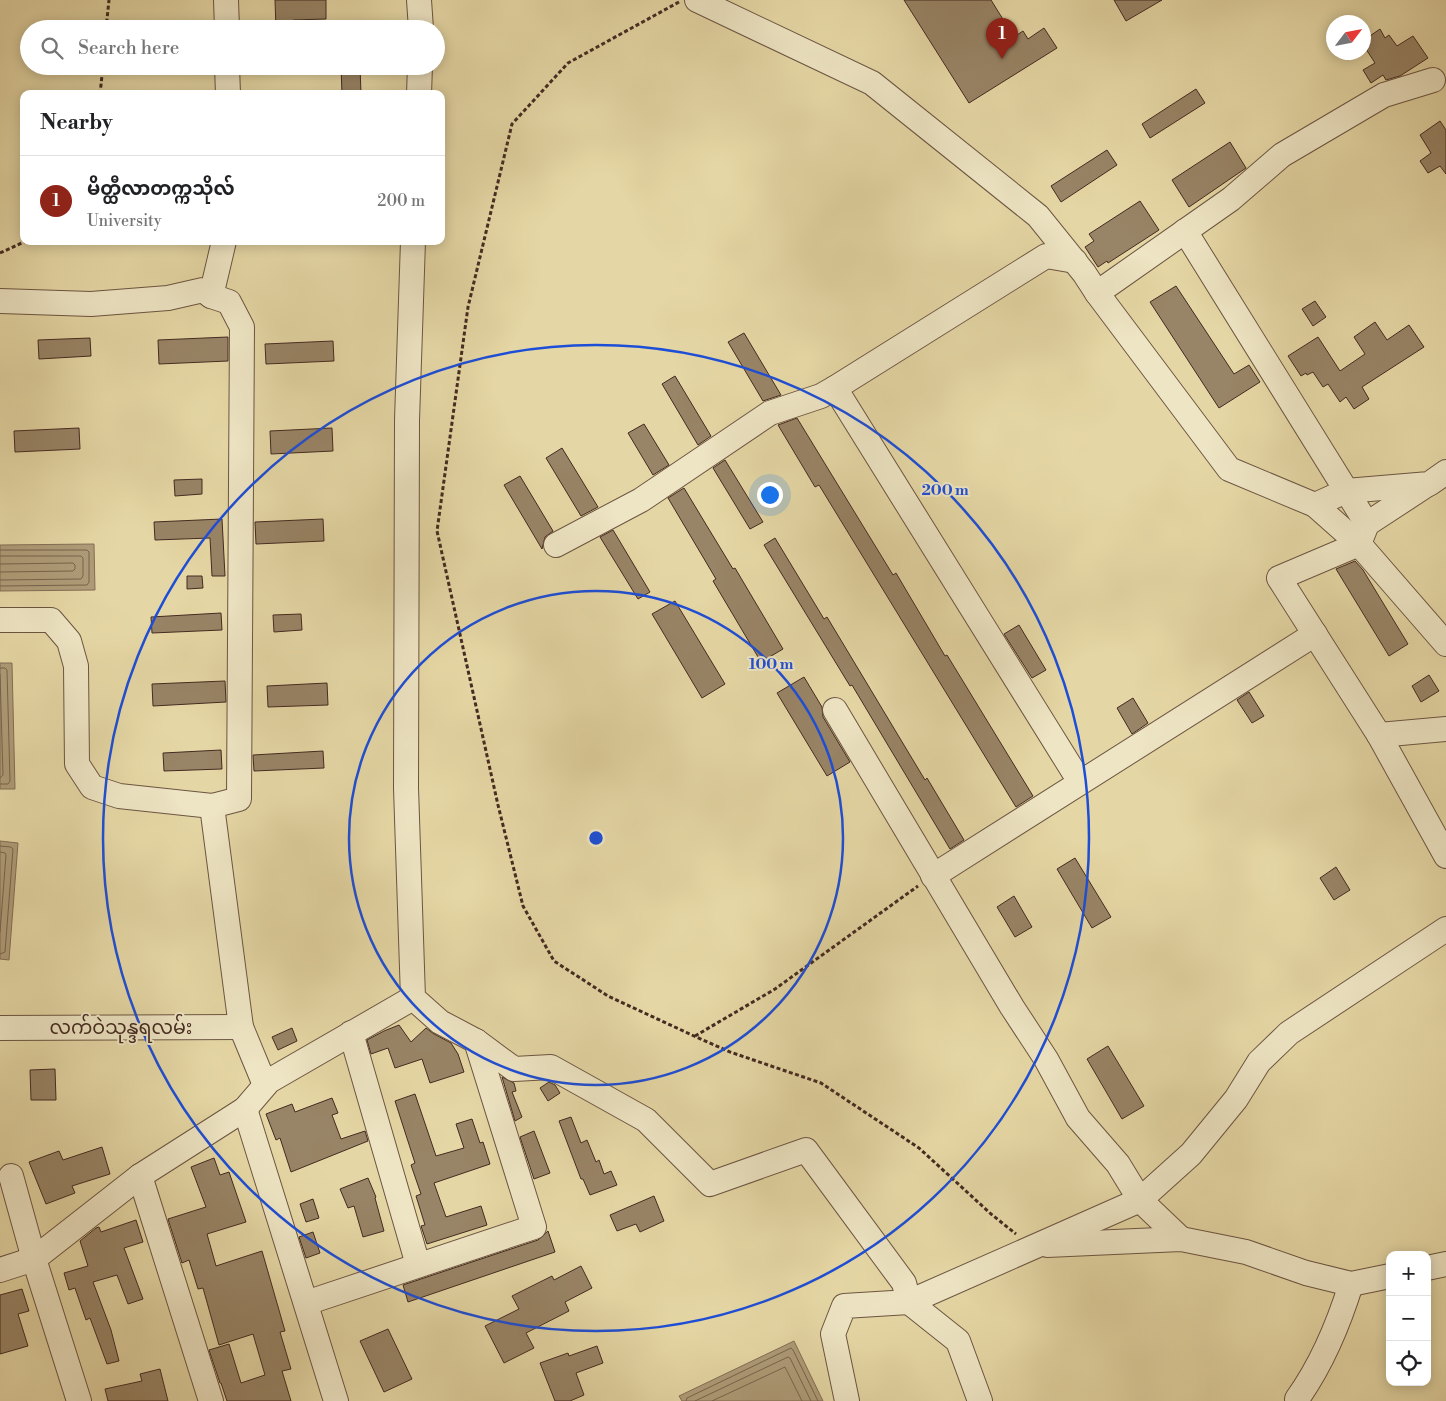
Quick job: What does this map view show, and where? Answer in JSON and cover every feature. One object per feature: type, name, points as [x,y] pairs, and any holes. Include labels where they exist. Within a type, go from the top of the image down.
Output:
[{"type":"street","points":[[226,0],[227,20]]},
{"type":"street","points":[[419,0],[420,20]]},
{"type":"street","points":[[697,0],[872,83],[1038,216],[1075,261],[1096,293],[1228,469],[1315,505],[1363,534]]},
{"type":"street","points":[[227,75],[228,90]]},
{"type":"street","points":[[419,90],[420,75]]},
{"type":"street","points":[[1096,293],[1231,199],[1282,155],[1384,95],[1442,81]]},
{"type":"street","points":[[1185,231],[1346,491],[1363,534],[1446,644]]},
{"type":"street","points":[[211,296],[223,245]]},
{"type":"street","points":[[413,245],[407,420],[406,778],[413,998],[440,1022],[476,1041],[514,1069],[551,1067],[646,1120],[710,1184],[806,1150],[904,1283],[910,1302],[958,1341],[980,1401]]},
{"type":"street","points":[[556,545],[641,500],[770,413],[821,396],[835,388],[1046,256],[1075,261]]},
{"type":"street","points":[[0,301],[91,304],[168,298],[202,290],[211,296],[230,302],[242,327],[239,799],[212,806],[119,796],[92,787],[76,764],[76,666],[69,641],[51,620],[0,620]]},
{"type":"street","points":[[835,388],[1080,782]]},
{"type":"street","points":[[1315,505],[1346,491],[1437,478]]},
{"type":"street","points":[[1437,478],[1363,534],[1280,578],[1379,735],[1446,856]]},
{"type":"street","points":[[933,876],[1315,634]]},
{"type":"street","points":[[835,710],[1012,1007],[1046,1059],[1078,1118],[1118,1164],[1140,1200],[1181,1239]]},
{"type":"street","points":[[1379,735],[1446,729]]},
{"type":"street","points":[[212,806],[242,1027],[266,1085]]},
{"type":"street","points":[[847,1401],[833,1334],[844,1306],[910,1302],[1140,1200],[1191,1154],[1236,1099],[1259,1062],[1289,1032],[1446,928]]},
{"type":"street","points":[[0,1270],[34,1259],[140,1176],[245,1109],[269,1081],[413,998]]},
{"type":"street","name":"လက်ဝဲသုန္ဒရလမ်း","points":[[0,1028],[242,1027]]},
{"type":"street","points":[[351,1033],[418,1265]]},
{"type":"street","points":[[306,1303],[534,1227],[476,1041]]},
{"type":"street","points":[[245,1109],[336,1401]]},
{"type":"street","points":[[11,1176],[34,1259],[80,1401]]},
{"type":"street","points":[[140,1176],[211,1401]]},
{"type":"street","points":[[1033,1246],[1181,1239],[1246,1252],[1306,1272],[1351,1284],[1386,1277]]},
{"type":"street","points":[[1431,1267],[1446,1264]]},
{"type":"street","points":[[1297,1399],[1312,1379],[1329,1346],[1351,1284]]},
{"type":"path","points":[[107,20],[109,0]]},
{"type":"path","points":[[683,0],[568,63],[512,124],[468,307],[437,531],[498,805],[523,906],[554,961],[608,996],[694,1036],[730,1052],[821,1083],[919,1148],[990,1214],[1033,1246]]},
{"type":"path","points":[[100,90],[102,75]]},
{"type":"path","points":[[0,253],[20,244]]},
{"type":"path","points":[[694,1036],[775,989],[933,876]]},
{"type":"water","points":[[94,544],[95,590],[0,591],[0,545]]},
{"type":"water","points":[[0,663],[12,663],[15,789],[0,789]]},
{"type":"water","points":[[0,841],[18,843],[9,960],[0,959]]},
{"type":"water","points":[[794,1341],[823,1401],[682,1401],[679,1396]]},
{"type":"building","points":[[275,0],[326,0],[326,19],[276,20]]},
{"type":"building","points":[[904,0],[991,0],[1014,37],[1023,31],[1028,39],[1044,28],[1057,48],[969,103]]},
{"type":"building","points":[[1114,0],[1162,0],[1126,21]]},
{"type":"building","points":[[1380,29],[1385,38],[1389,35],[1397,46],[1413,36],[1428,58],[1400,76],[1386,80],[1383,75],[1371,83],[1363,70],[1375,63],[1371,57],[1371,35]]},
{"type":"building","points":[[341,75],[360,75],[361,90],[342,90]]},
{"type":"building","points":[[1196,89],[1205,103],[1150,138],[1142,124]]},
{"type":"building","points":[[1440,121],[1446,130],[1446,174],[1440,166],[1428,173],[1420,161],[1431,153],[1420,135]]},
{"type":"building","points":[[1230,142],[1246,168],[1189,207],[1172,180]]},
{"type":"building","points":[[1107,150],[1117,165],[1061,202],[1051,186]]},
{"type":"building","points":[[1140,201],[1159,230],[1108,263],[1107,261],[1098,267],[1085,247],[1094,241],[1089,234]]},
{"type":"building","points":[[1176,286],[1234,374],[1249,365],[1260,382],[1219,408],[1150,302]]},
{"type":"building","points":[[1315,301],[1326,317],[1313,326],[1302,309]]},
{"type":"building","points":[[1375,322],[1387,340],[1409,325],[1424,347],[1362,387],[1369,399],[1354,409],[1346,397],[1340,402],[1328,384],[1323,387],[1313,372],[1301,376],[1288,356],[1318,337],[1340,371],[1365,354],[1354,337]]},
{"type":"building","points":[[744,333],[781,395],[763,401],[728,342]]},
{"type":"building","points":[[228,337],[228,361],[159,364],[158,340]]},
{"type":"building","points":[[90,338],[91,356],[39,359],[38,340]]},
{"type":"building","points":[[333,341],[334,361],[266,364],[265,344]]},
{"type":"building","points":[[675,376],[711,436],[698,445],[662,384]]},
{"type":"building","points":[[797,418],[893,575],[896,573],[945,656],[947,655],[1033,796],[1016,807],[819,485],[815,487],[778,425]]},
{"type":"building","points":[[644,424],[669,465],[653,475],[628,433]]},
{"type":"building","points":[[79,428],[80,449],[15,452],[14,431]]},
{"type":"building","points":[[332,428],[333,451],[271,454],[270,431]]},
{"type":"building","points":[[562,448],[598,507],[581,516],[546,458]]},
{"type":"building","points":[[725,460],[763,522],[750,529],[713,468]]},
{"type":"building","points":[[520,476],[553,531],[545,537],[542,549],[504,485]]},
{"type":"building","points":[[202,479],[202,494],[175,496],[174,480]]},
{"type":"building","points":[[684,488],[733,569],[735,568],[783,649],[761,662],[713,581],[716,579],[668,498]]},
{"type":"building","points":[[222,519],[225,576],[212,576],[210,538],[155,540],[154,522]]},
{"type":"building","points":[[323,519],[324,541],[256,544],[255,522]]},
{"type":"building","points":[[613,530],[650,592],[638,599],[600,537]]},
{"type":"building","points":[[775,538],[824,619],[827,617],[925,780],[927,778],[964,840],[950,849],[852,685],[850,686],[764,545]]},
{"type":"building","points":[[1355,561],[1363,570],[1408,644],[1389,656],[1336,569]]},
{"type":"building","points":[[187,576],[202,576],[203,588],[187,589]]},
{"type":"building","points":[[675,601],[725,684],[702,698],[652,614]]},
{"type":"building","points":[[221,613],[222,630],[152,633],[151,617]]},
{"type":"building","points":[[301,614],[302,630],[274,632],[273,615]]},
{"type":"building","points":[[1019,625],[1046,670],[1032,678],[1004,634]]},
{"type":"building","points":[[1429,675],[1439,691],[1421,702],[1412,686]]},
{"type":"building","points":[[804,677],[822,707],[823,717],[850,762],[827,776],[777,693]]},
{"type":"building","points":[[225,681],[226,702],[153,706],[152,684]]},
{"type":"building","points":[[327,683],[328,705],[268,707],[267,686]]},
{"type":"building","points":[[1249,692],[1264,716],[1252,723],[1237,700]]},
{"type":"building","points":[[1133,698],[1148,723],[1132,734],[1117,708]]},
{"type":"building","points":[[221,750],[222,769],[164,771],[163,753]]},
{"type":"building","points":[[323,751],[324,768],[254,771],[253,755]]},
{"type":"building","points":[[1075,858],[1111,917],[1092,928],[1057,869]]},
{"type":"building","points":[[1336,867],[1350,890],[1334,900],[1320,878]]},
{"type":"building","points":[[1014,896],[1032,927],[1015,937],[997,907]]},
{"type":"building","points":[[399,1025],[411,1042],[426,1028],[451,1043],[458,1054],[464,1072],[430,1083],[422,1059],[395,1068],[388,1048],[371,1054],[367,1040]]},
{"type":"building","points":[[292,1028],[297,1041],[278,1050],[272,1037]]},
{"type":"building","points":[[1108,1046],[1144,1106],[1122,1119],[1087,1059]]},
{"type":"building","points":[[55,1069],[56,1100],[31,1100],[30,1070]]},
{"type":"building","points":[[502,1077],[514,1083],[516,1091],[512,1092],[522,1117],[515,1121]]},
{"type":"building","points":[[549,1082],[555,1085],[560,1093],[548,1101],[540,1088]]},
{"type":"building","points":[[415,1094],[436,1156],[464,1148],[456,1124],[472,1119],[480,1143],[483,1142],[490,1164],[434,1183],[446,1217],[481,1206],[487,1225],[427,1244],[421,1226],[425,1225],[416,1196],[421,1194],[411,1165],[415,1163],[395,1101]]},
{"type":"building","points":[[332,1098],[338,1113],[332,1115],[341,1139],[365,1131],[368,1141],[291,1172],[280,1138],[276,1140],[266,1114],[292,1104],[295,1112]]},
{"type":"building","points":[[571,1117],[581,1143],[587,1140],[596,1162],[599,1160],[604,1174],[611,1171],[617,1185],[590,1195],[583,1179],[581,1179],[559,1121]]},
{"type":"building","points":[[534,1131],[550,1173],[534,1179],[520,1137]]},
{"type":"building","points":[[102,1147],[110,1174],[72,1186],[75,1193],[46,1204],[29,1162],[59,1151],[63,1160]]},
{"type":"building","points":[[214,1158],[220,1175],[229,1172],[246,1222],[207,1234],[216,1266],[262,1251],[285,1331],[280,1332],[291,1369],[282,1371],[291,1401],[227,1401],[209,1350],[229,1344],[241,1383],[265,1375],[253,1334],[219,1345],[203,1288],[198,1289],[189,1260],[182,1263],[168,1219],[206,1207],[191,1167]]},
{"type":"building","points":[[368,1178],[376,1197],[384,1231],[363,1237],[354,1206],[348,1208],[340,1189]]},
{"type":"building","points":[[654,1196],[664,1221],[640,1232],[636,1224],[617,1231],[610,1215]]},
{"type":"building","points":[[313,1199],[319,1218],[306,1222],[300,1204]]},
{"type":"building","points":[[136,1220],[143,1242],[124,1248],[143,1299],[128,1304],[117,1275],[93,1282],[111,1330],[119,1361],[107,1364],[90,1318],[86,1320],[75,1288],[69,1290],[64,1273],[88,1266],[80,1241],[96,1228],[99,1227],[101,1232]]},
{"type":"building","points":[[548,1231],[555,1252],[408,1302],[403,1285],[538,1240]]},
{"type":"building","points":[[313,1232],[320,1253],[306,1258],[299,1237]]},
{"type":"building","points":[[581,1266],[592,1288],[565,1302],[569,1311],[526,1333],[534,1348],[504,1363],[485,1326],[519,1309],[512,1296],[552,1276],[554,1280]]},
{"type":"building","points":[[22,1289],[29,1311],[18,1314],[28,1346],[0,1354],[0,1295]]},
{"type":"building","points":[[388,1329],[412,1379],[384,1392],[360,1341]]},
{"type":"building","points":[[597,1346],[603,1363],[576,1373],[584,1395],[570,1401],[555,1401],[540,1363],[568,1353],[569,1356]]},
{"type":"building","points":[[160,1369],[168,1401],[108,1401],[105,1389],[142,1381],[140,1374]]},
{"type":"place","name":"မိတ္ထီလာတက္ကသိုလ်","points":[[1002,59]]}]
